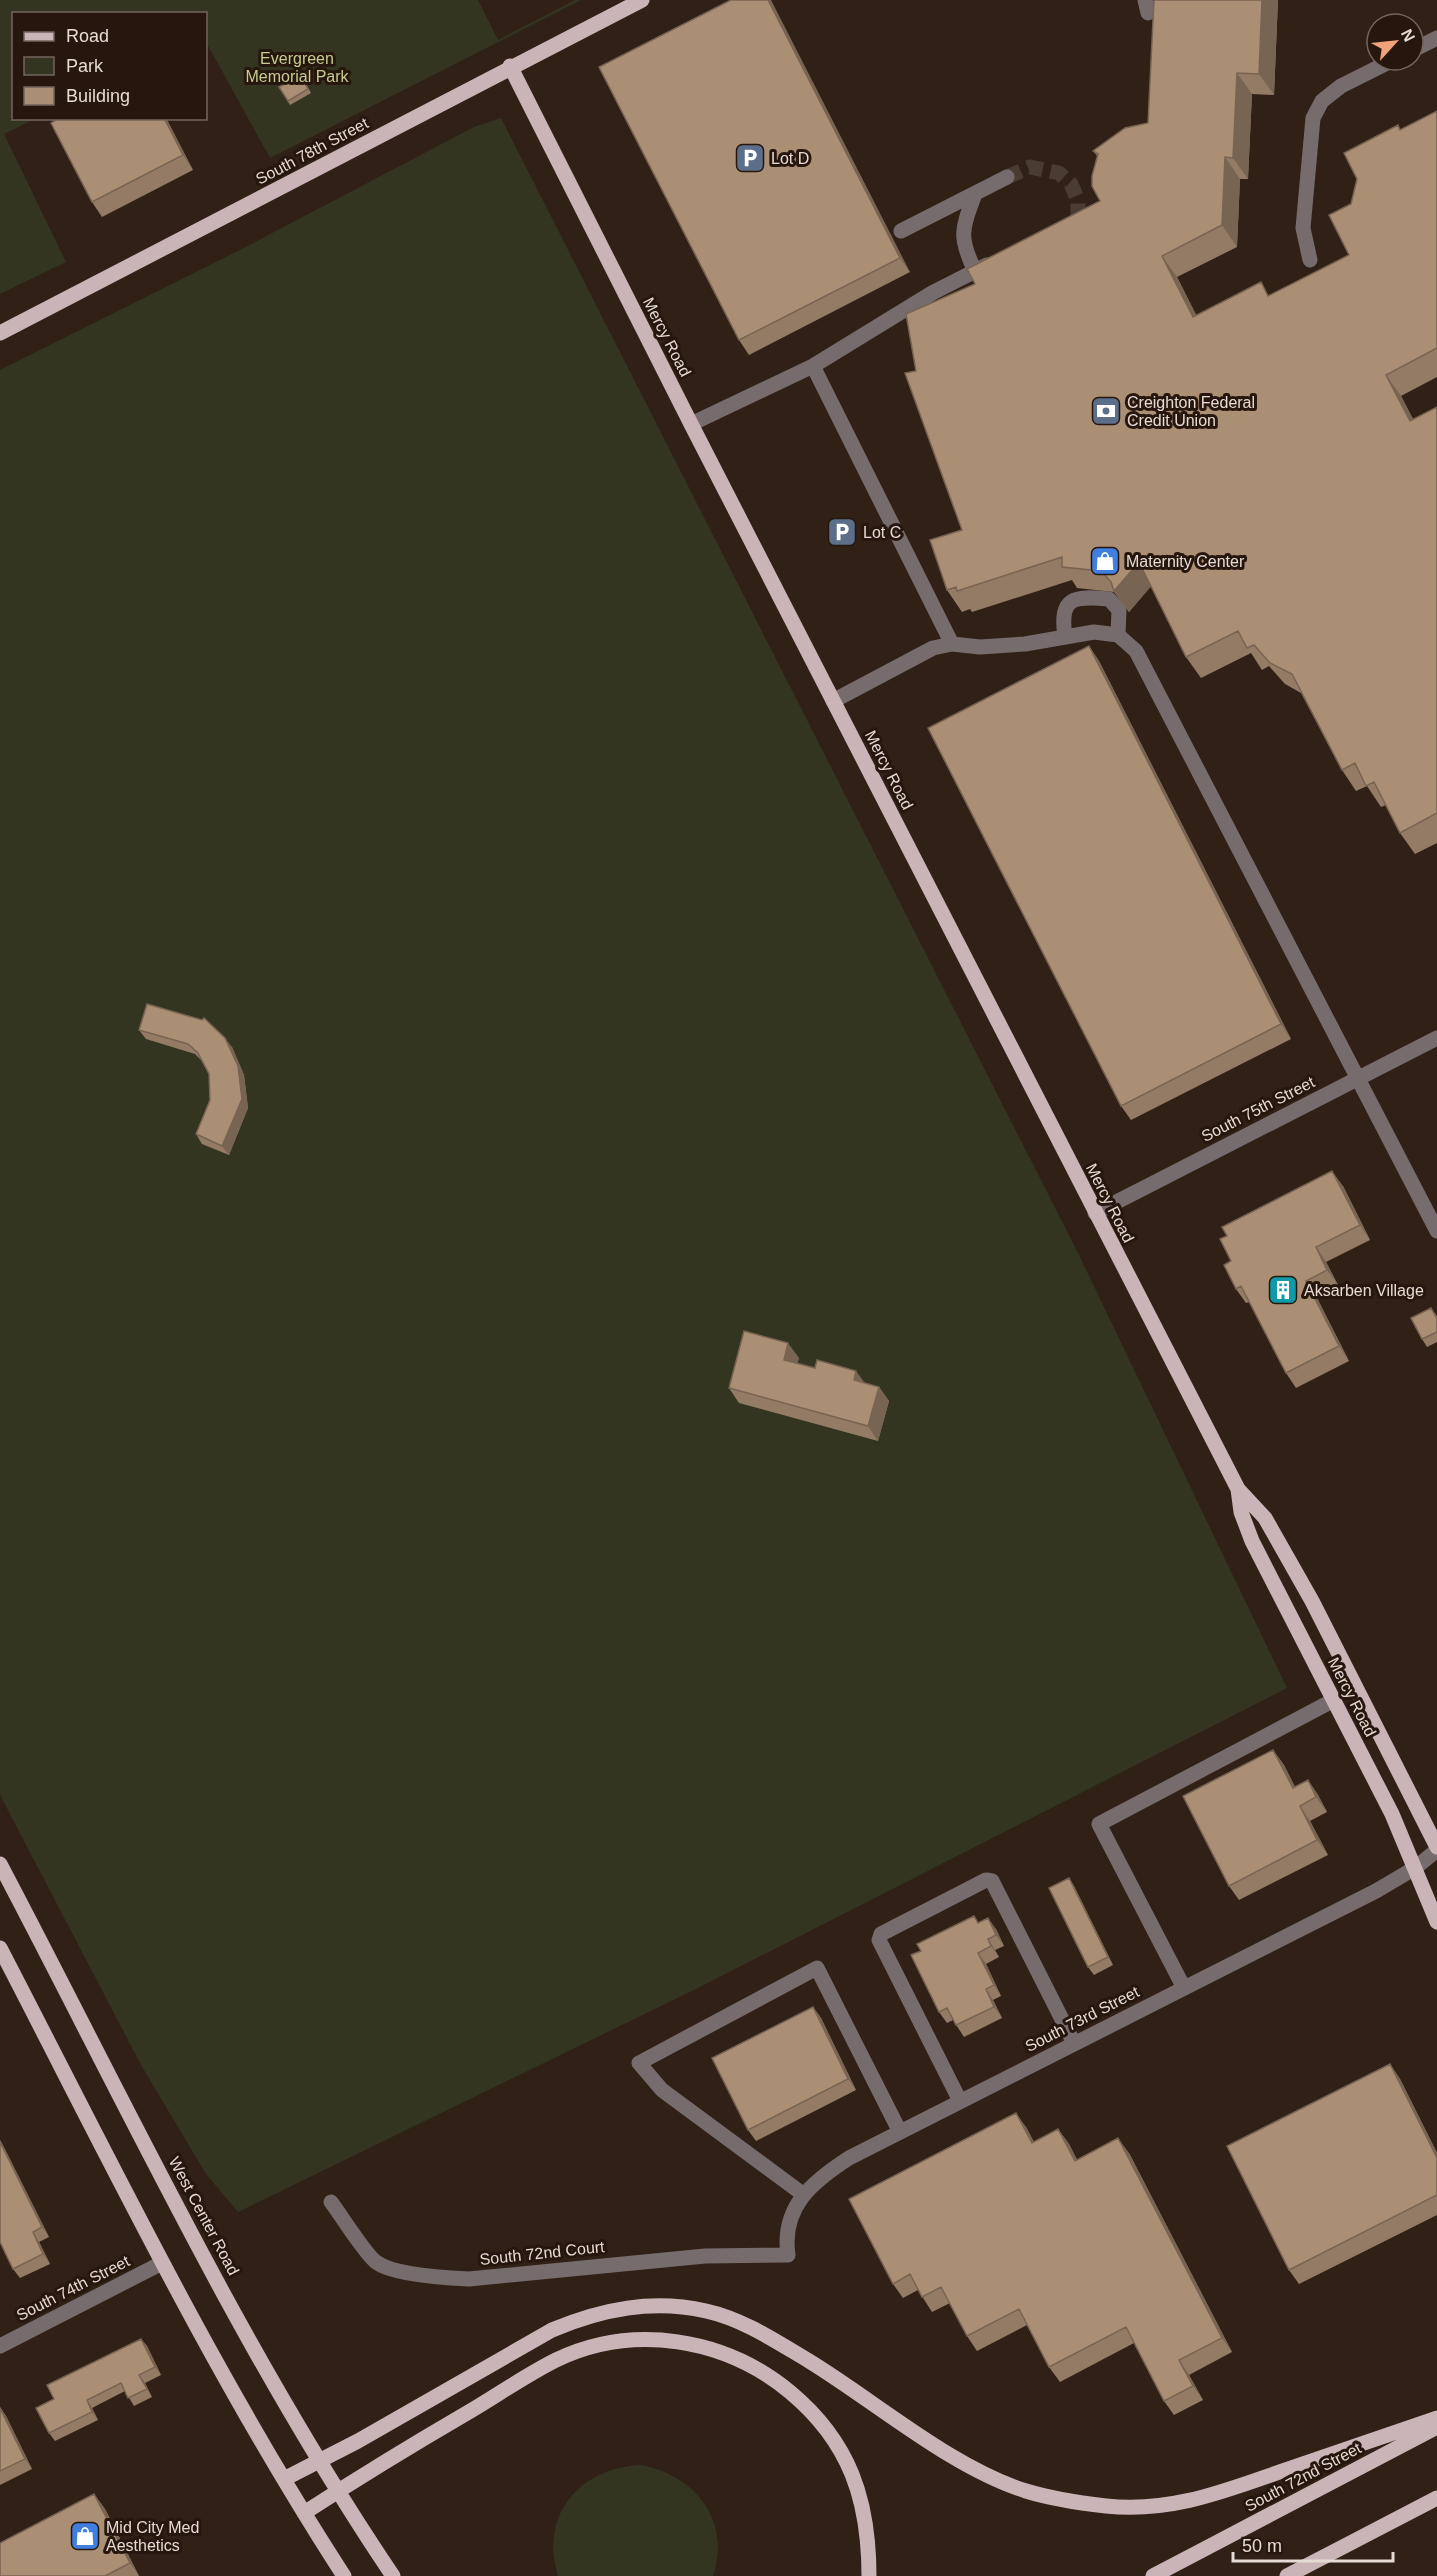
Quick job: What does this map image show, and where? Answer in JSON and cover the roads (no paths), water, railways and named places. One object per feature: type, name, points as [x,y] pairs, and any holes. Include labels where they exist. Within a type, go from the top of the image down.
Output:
[{"type":"main road","name":"South 78th Street","points":[[0,333],[217,222],[510,66],[642,0]]},
{"type":"main road","name":"Mercy Road","points":[[510,66],[1095,1214],[1238,1489],[1264,1518],[1306,1591],[1437,1849]]},
{"type":"main road","name":"Mercy Road","points":[[1238,1489],[1241,1512],[1252,1541],[1392,1814],[1437,1922]]},
{"type":"main road","name":"West Center Road","points":[[0,1863],[234,2312],[338,2491],[393,2576]]},
{"type":"main road","points":[[0,1948],[162,2262],[284,2479],[344,2576]]},
{"type":"main road","points":[[284,2479],[552,2330],[595,2314],[642,2306],[707,2311],[739,2322],[772,2339],[945,2451],[993,2477],[1025,2491],[1077,2502],[1108,2506],[1148,2507],[1205,2499],[1437,2418]]},
{"type":"main road","points":[[304,2513],[556,2360],[586,2349],[622,2341],[658,2339],[692,2343],[721,2351],[778,2382],[808,2407],[829,2434],[846,2462],[867,2519],[869,2576]]},
{"type":"main road","name":"South 72nd Street","points":[[1153,2576],[1437,2427]]},
{"type":"main road","points":[[1287,2576],[1437,2499]]},
{"type":"street","points":[[1310,260],[1303,228],[1312,118],[1322,101],[1341,86],[1369,72]]},
{"type":"street","points":[[901,231],[1007,177]]},
{"type":"street","points":[[975,194],[962,229],[965,250],[975,271]]},
{"type":"street","points":[[691,424],[813,366],[932,293],[1006,255]]},
{"type":"street","points":[[813,366],[952,644]]},
{"type":"street","points":[[1065,637],[1062,616],[1070,601],[1081,597],[1109,598],[1119,610],[1118,635]]},
{"type":"street","points":[[833,701],[933,648],[952,644],[980,647],[1014,645],[1094,632],[1118,635],[1136,651],[1437,1231]]},
{"type":"street","name":"South 75th Street","points":[[1095,1214],[1437,1038]]},
{"type":"street","points":[[1184,1988],[1099,1824],[1334,1700]]},
{"type":"street","name":"South 73rd Street","points":[[789,2255],[786,2233],[793,2213],[804,2195],[827,2172],[960,2101],[1376,1891],[1415,1868],[1437,1849]]},
{"type":"street","points":[[960,2101],[879,1940],[881,1934],[986,1880],[992,1881],[1074,2043]]},
{"type":"street","points":[[804,2195],[662,2090],[639,2063],[817,1968],[900,2132]]},
{"type":"street","name":"South 72nd Court","points":[[331,2202],[377,2262],[440,2278],[468,2279],[705,2256],[789,2255]]},
{"type":"street","name":"South 74th Street","points":[[0,2346],[162,2262]]},
{"type":"tunnel","points":[[1007,177],[1030,167],[1059,173],[1071,184],[1078,200],[1078,219]]},
{"type":"place","name":"Lot D","points":[[750,158]]},
{"type":"place","name":"Creighton Federal Credit Union","points":[[1106,411]]},
{"type":"place","name":"Lot C","points":[[842,532]]},
{"type":"place","name":"Maternity Center","points":[[1105,561]]},
{"type":"place","name":"Aksarben Village","points":[[1283,1290]]},
{"type":"place","name":"Mid City Med Aesthetics","points":[[85,2536]]},
{"type":"park label","name":"Evergreen Memorial Park","points":[[297,67]]}]
